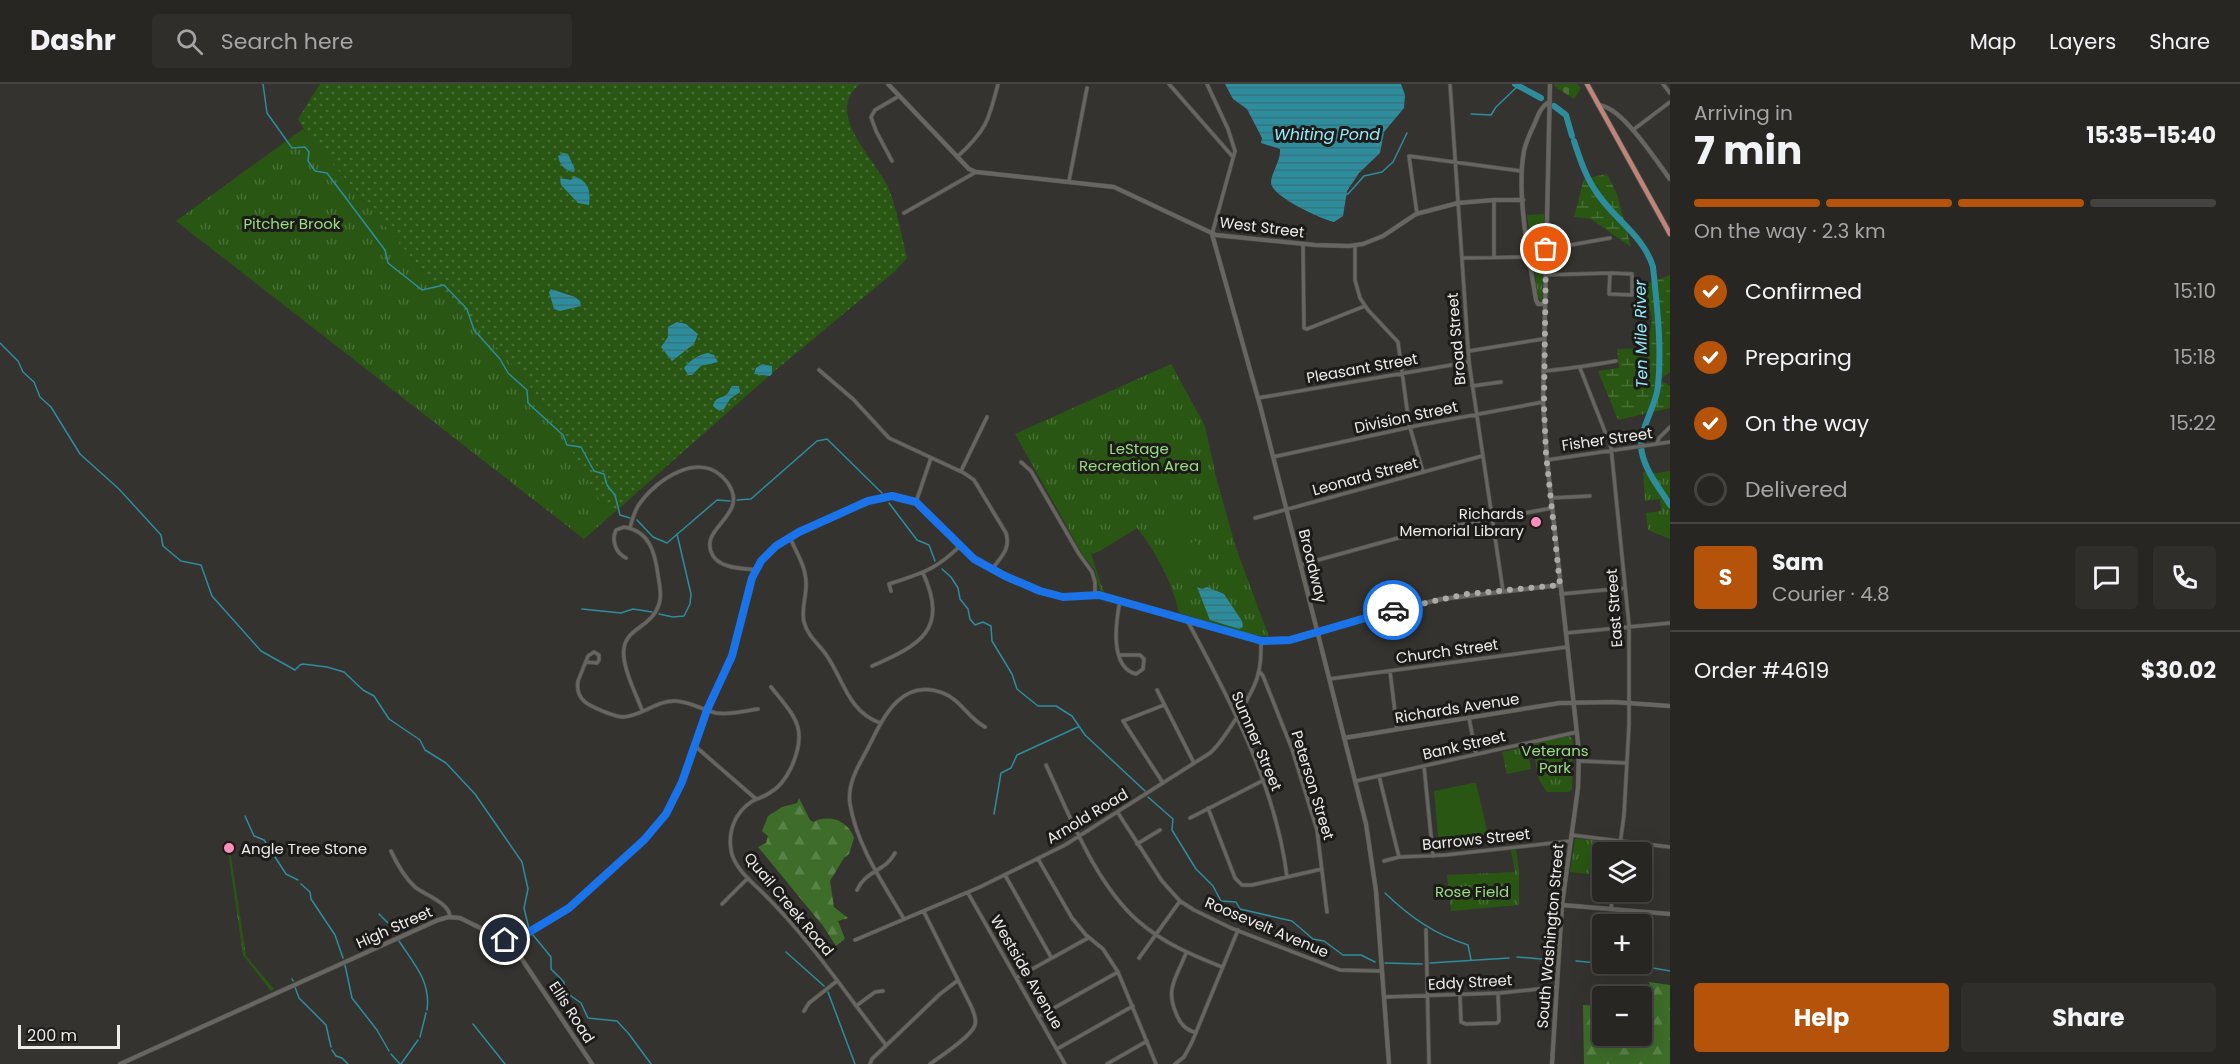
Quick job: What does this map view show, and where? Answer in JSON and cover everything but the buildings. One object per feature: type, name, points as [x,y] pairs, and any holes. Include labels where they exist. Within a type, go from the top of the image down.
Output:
[{"type":"main road","points":[[1587,84],[1670,234]]},
{"type":"street","points":[[888,84],[957,157],[969,169],[976,172]]},
{"type":"street","points":[[957,157],[986,126],[998,84]]},
{"type":"street","points":[[1169,84],[1233,157]]},
{"type":"street","points":[[1207,84],[1233,142],[1233,157],[1212,234]]},
{"type":"street","name":"Broad Street","points":[[1450,84],[1469,362],[1503,591]]},
{"type":"street","name":"South Washington Street","points":[[1550,84],[1543,402],[1547,460],[1579,761],[1578,788],[1562,905],[1552,1064]]},
{"type":"street","points":[[1663,84],[1670,93]]},
{"type":"street","points":[[1070,181],[1088,88]]},
{"type":"street","points":[[892,161],[871,117],[876,110],[899,96]]},
{"type":"street","points":[[1545,304],[1539,304],[1536,300],[1523,200],[1522,171],[1527,141],[1540,110],[1549,102]]},
{"type":"street","points":[[1632,130],[1670,102]]},
{"type":"street","points":[[1598,105],[1606,107],[1632,130],[1670,179]]},
{"type":"street","points":[[1417,214],[1409,156],[1522,171]]},
{"type":"street","points":[[904,213],[976,172]]},
{"type":"street","name":"West Street","points":[[976,172],[1070,181],[1120,189],[1212,234],[1303,244],[1355,246],[1383,236],[1417,214],[1458,203],[1523,200]]},
{"type":"street","points":[[1494,200],[1494,257]]},
{"type":"street","name":"Broadway","points":[[1212,234],[1287,510],[1373,858],[1389,1064]]},
{"type":"street","points":[[1546,246],[1565,246],[1610,238]]},
{"type":"street","points":[[1303,244],[1304,328],[1307,329],[1365,306]]},
{"type":"street","points":[[1355,246],[1355,284],[1365,306],[1397,340],[1410,428],[1423,472]]},
{"type":"street","points":[[1462,258],[1530,257]]},
{"type":"street","points":[[1545,275],[1610,273],[1631,273],[1632,295],[1609,294],[1610,273]]},
{"type":"street","points":[[1469,351],[1543,339]]},
{"type":"street","points":[[1543,371],[1580,368],[1590,364],[1616,361]]},
{"type":"street","name":"Pleasant Street","points":[[1258,398],[1469,362]]},
{"type":"street","name":"East Street","points":[[1580,368],[1612,451],[1625,588],[1629,703],[1627,763],[1620,841]]},
{"type":"street","points":[[819,370],[853,399],[886,436],[961,471],[974,480],[1007,537],[1007,549],[992,569]]},
{"type":"street","points":[[1472,386],[1501,382]]},
{"type":"street","name":"Division Street","points":[[1273,457],[1543,402]]},
{"type":"street","points":[[961,471],[987,417]]},
{"type":"street","points":[[1657,444],[1659,438],[1670,427]]},
{"type":"street","name":"Fisher Street","points":[[1547,460],[1670,442]]},
{"type":"street","name":"Leonard Street","points":[[1255,518],[1482,456]]},
{"type":"street","points":[[916,502],[931,458]]},
{"type":"street","points":[[1021,462],[1032,471],[1080,556],[1092,572],[1095,595]]},
{"type":"street","points":[[630,528],[639,505],[670,476],[688,468],[707,469],[727,482],[733,500],[727,518],[711,535],[712,554],[723,565],[756,570]]},
{"type":"street","points":[[1551,498],[1590,495]]},
{"type":"street","points":[[511,943],[569,908],[652,832],[675,798],[707,710],[732,656],[756,570],[768,553],[789,538],[874,499],[892,496],[916,502],[974,559],[1052,595],[1069,597],[1095,595],[1262,641],[1288,640],[1410,605],[1467,594],[1560,585]]},
{"type":"street","points":[[1300,565],[1416,533],[1552,508]]},
{"type":"street","points":[[626,558],[617,551],[614,535],[618,528],[630,528],[645,537],[653,548],[661,593],[659,606],[654,614],[631,633],[623,650],[642,710]]},
{"type":"street","points":[[789,538],[805,572],[807,583],[802,612],[806,628],[826,655],[849,698],[864,714],[880,723]]},
{"type":"street","points":[[891,591],[889,584],[939,566],[960,546]]},
{"type":"street","points":[[872,666],[914,645],[927,630],[933,615],[933,603],[923,573]]},
{"type":"street","points":[[1561,594],[1625,588]]},
{"type":"street","points":[[1120,601],[1114,637],[1120,655],[1126,669],[1131,673],[1136,674],[1143,669],[1144,659],[1140,655],[1120,655]]},
{"type":"street","name":"Sumner Street","points":[[1187,620],[1236,716],[1262,781],[1278,833],[1287,877]]},
{"type":"street","points":[[1566,633],[1670,623]]},
{"type":"street","name":"Arnold Road","points":[[855,940],[924,912],[1038,859],[1117,813],[1215,748],[1257,680],[1262,641]]},
{"type":"street","name":"Church Street","points":[[1329,679],[1567,647]]},
{"type":"street","points":[[586,662],[596,663],[600,656],[596,652],[591,652],[586,662],[577,684],[579,696],[584,702],[618,716],[628,716],[672,701],[729,713],[758,708]]},
{"type":"street","name":"Peterson Street","points":[[1259,671],[1274,702],[1317,830],[1327,912]]},
{"type":"street","points":[[1390,671],[1397,729]]},
{"type":"street","name":"Quail Creek Road","points":[[771,687],[793,715],[801,738],[798,754],[788,773],[775,790],[756,799],[740,813],[733,824],[730,836],[732,855],[748,878],[792,922],[886,1045]]},
{"type":"street","points":[[1157,690],[1194,763]]},
{"type":"street","points":[[904,919],[861,842],[851,809],[851,782],[880,723],[892,705],[902,697],[916,691],[942,692],[955,698],[975,722],[985,727]]},
{"type":"street","name":"Richards Avenue","points":[[1344,738],[1573,702],[1670,706]]},
{"type":"street","points":[[1163,783],[1123,721],[1164,705]]},
{"type":"street","points":[[1469,718],[1476,754]]},
{"type":"street","name":"Bank Street","points":[[1356,782],[1577,732]]},
{"type":"street","points":[[695,746],[756,799]]},
{"type":"street","points":[[1579,761],[1627,763]]},
{"type":"street","points":[[1046,765],[1078,837],[1127,910],[1155,934],[1186,952],[1222,967]]},
{"type":"street","points":[[1424,766],[1433,856]]},
{"type":"street","points":[[1379,776],[1399,857]]},
{"type":"street","points":[[1190,818],[1262,781]]},
{"type":"street","points":[[1208,808],[1235,878],[1242,885],[1322,868]]},
{"type":"street","name":"Roosevelt Avenue","points":[[1117,813],[1162,881],[1180,901],[1212,919],[1340,970],[1382,971]]},
{"type":"street","points":[[1137,844],[1160,830]]},
{"type":"street","name":"Barrows Street","points":[[1384,861],[1399,857],[1433,856],[1571,838],[1670,847]]},
{"type":"street","points":[[391,851],[412,885],[447,908],[450,917]]},
{"type":"street","points":[[857,890],[862,879],[889,863],[895,853]]},
{"type":"street","points":[[1038,859],[1072,918],[1103,950],[1118,972],[1156,1064]]},
{"type":"street","points":[[1005,875],[1051,957]]},
{"type":"street","points":[[722,904],[748,878]]},
{"type":"street","name":"Westside Avenue","points":[[968,892],[1065,1064]]},
{"type":"street","points":[[1139,958],[1180,901]]},
{"type":"street","points":[[1611,909],[1612,902]]},
{"type":"street","points":[[1562,905],[1670,914]]},
{"type":"street","points":[[924,912],[974,1013],[975,1025],[964,1038],[930,1064]]},
{"type":"street","name":"High Street","points":[[120,1064],[438,920],[450,917],[460,918],[511,943]]},
{"type":"street","points":[[1175,1064],[1186,1053],[1196,1033],[1238,930]]},
{"type":"street","points":[[1426,930],[1429,1064]]},
{"type":"street","points":[[1016,978],[1089,937]]},
{"type":"street","name":"Ellis Road","points":[[511,943],[592,1064]]},
{"type":"street","points":[[1186,952],[1171,990],[1170,999],[1182,1026],[1196,1033]]},
{"type":"street","points":[[1038,1017],[1118,972]]},
{"type":"street","points":[[804,1011],[809,1003],[837,981]]},
{"type":"street","points":[[870,1064],[886,1045],[957,981]]},
{"type":"street","name":"Eddy Street","points":[[1384,997],[1498,993],[1557,987]]},
{"type":"street","points":[[856,1006],[875,992],[883,991]]},
{"type":"street","points":[[1460,994],[1461,1022],[1466,1024],[1497,1023],[1499,1021],[1498,993]]},
{"type":"street","points":[[1057,1050],[1133,1006]]},
{"type":"street","points":[[1107,1064],[1148,1041]]},
{"type":"green space","points":[[320,84],[860,84],[850,96],[847,108],[849,121],[855,135],[887,185],[896,211],[907,258],[894,272],[771,374],[615,512],[598,498],[553,418],[520,373],[484,333],[453,307],[310,140],[298,119]]},
{"type":"green space","points":[[1555,84],[1577,84],[1581,88],[1574,99],[1554,86]]},
{"type":"green space","name":"Pitcher Brook","points":[[303,129],[453,307],[484,333],[520,373],[553,418],[598,498],[615,512],[584,539],[176,221]]},
{"type":"green space","points":[[1607,174],[1617,194],[1631,247],[1591,219],[1574,217],[1584,179]]},
{"type":"green space","points":[[1544,214],[1541,301],[1538,296],[1527,215]]},
{"type":"green space","points":[[1670,275],[1670,372],[1659,380],[1670,386],[1670,408],[1618,420],[1598,371],[1619,368],[1617,349],[1648,348],[1652,318],[1644,285]]},
{"type":"green space","name":"LeStage Recreation Area","points":[[1171,364],[1205,426],[1216,477],[1236,548],[1269,637],[1249,634],[1179,613],[1173,590],[1163,568],[1137,528],[1100,551],[1091,554],[1104,593],[1100,591],[1095,570],[1084,557],[1015,434]]},
{"type":"green space","points":[[1173,466],[1179,494],[1161,498],[1155,470]]},
{"type":"green space","points":[[1670,471],[1670,539],[1648,530],[1646,513],[1661,511],[1660,499],[1645,501],[1643,472],[1649,474]]},
{"type":"green space","points":[[1186,514],[1195,533],[1166,545],[1157,526]]},
{"type":"green space","points":[[1196,541],[1204,560],[1175,572],[1167,553]]},
{"type":"green space","name":"Veterans Park","points":[[1569,736],[1573,743],[1572,789],[1569,792],[1547,792],[1539,780],[1532,744]]},
{"type":"green space","points":[[1527,746],[1531,769],[1507,774],[1502,752]]},
{"type":"green space","points":[[1476,783],[1487,830],[1481,840],[1439,848],[1434,791]]},
{"type":"green space","points":[[799,798],[810,820],[813,822],[825,819],[837,820],[847,827],[854,838],[849,854],[830,881],[834,907],[848,918],[838,921],[845,939],[836,946],[823,926],[758,847],[766,843],[768,836],[762,831],[768,816],[782,807],[797,803]]},
{"type":"green space","points":[[1575,839],[1595,840],[1592,842],[1589,874],[1570,872]]},
{"type":"green space","name":"Angle Tree Stone","points":[[232,846],[233,849],[230,850],[246,956],[274,989],[271,991],[243,955],[226,849]]},
{"type":"green space","name":"Rose Field","points":[[1516,849],[1519,905],[1451,911],[1447,875],[1515,872],[1511,850]]},
{"type":"green space","points":[[1649,982],[1670,985],[1670,1064],[1584,1064],[1583,1005],[1592,1005],[1592,1046],[1652,1046],[1652,1027],[1654,1027],[1652,986],[1649,986]]},
{"type":"water","name":"Whiting Pond","points":[[1225,84],[1401,84],[1405,95],[1404,108],[1384,132],[1380,153],[1359,173],[1347,191],[1343,216],[1334,222],[1287,200],[1273,188],[1271,182],[1280,149],[1261,143],[1262,138],[1247,109],[1233,99]]},
{"type":"water","points":[[563,153],[568,154],[574,172],[562,165],[558,156]]},
{"type":"water","points":[[574,176],[588,187],[589,205],[578,203],[561,185],[560,178],[571,180]]},
{"type":"water","points":[[551,289],[575,297],[580,301],[581,306],[560,311],[554,309],[549,292]]},
{"type":"water","points":[[677,322],[686,324],[698,334],[694,344],[672,361],[661,347],[668,337],[668,327]]},
{"type":"water","points":[[708,353],[714,355],[718,362],[701,366],[692,375],[688,375],[684,368],[686,365],[698,356]]},
{"type":"water","points":[[762,364],[772,366],[770,376],[754,374],[756,368]]},
{"type":"water","points":[[732,386],[739,386],[740,392],[730,399],[724,409],[719,411],[713,406],[714,403],[726,395]]},
{"type":"water","points":[[1197,587],[1202,589],[1207,587],[1224,594],[1242,621],[1243,627],[1239,629],[1210,620]]},
{"type":"waterway","points":[[263,84],[267,113],[292,148],[305,147],[309,152],[308,161],[315,171],[327,173],[385,250],[388,263],[422,290],[444,285],[467,309],[474,330],[500,359],[508,373],[527,390],[528,403],[563,435],[567,445],[581,447],[594,471],[604,474],[607,485],[615,495],[620,515],[630,518]]},
{"type":"waterway","name":"Ten Mile River","points":[[1515,84],[1541,98]]},
{"type":"waterway","points":[[1471,114],[1491,115],[1496,107],[1519,85]]},
{"type":"waterway","name":"Ten Mile River","points":[[1554,106],[1566,115],[1572,136]]},
{"type":"waterway","points":[[1346,194],[1364,176],[1382,172],[1393,162],[1407,133]]},
{"type":"waterway","name":"Ten Mile River","points":[[1574,141],[1593,187],[1643,246],[1653,267],[1659,372],[1657,394],[1644,428],[1641,445],[1647,467],[1670,505]]},
{"type":"waterway","points":[[0,343],[34,382],[40,397],[51,407],[80,454],[119,489],[161,535],[163,546],[181,561],[201,565],[212,596],[261,651],[295,670],[303,664],[344,672],[363,690],[374,696],[389,719],[420,740],[425,750],[446,763],[475,794],[522,862],[528,889],[524,908],[529,929]]},
{"type":"waterway","points":[[737,500],[751,499],[817,441],[827,439],[882,493]]},
{"type":"waterway","points":[[637,520],[653,537],[667,543],[717,500],[730,501]]},
{"type":"waterway","points":[[889,503],[917,540],[929,545],[935,561]]},
{"type":"waterway","points":[[659,614],[673,617],[684,616],[690,604],[691,594],[677,534]]},
{"type":"waterway","points":[[942,569],[958,588],[960,599],[968,609],[970,619],[975,625],[983,622],[991,626],[992,641],[1012,674],[1017,689],[1038,706],[1056,706],[1072,716],[1085,735],[1145,791]]},
{"type":"waterway","points":[[582,609],[621,613],[633,609],[652,612]]},
{"type":"waterway","points":[[994,814],[1001,773],[1011,768],[1017,755],[1078,727]]},
{"type":"waterway","points":[[1148,797],[1173,819],[1172,830],[1196,869],[1213,886],[1221,901],[1236,902],[1240,909],[1292,921],[1313,939],[1324,941],[1343,955],[1361,955],[1375,962]]},
{"type":"waterway","points":[[245,816],[254,836],[264,840],[286,874],[298,880]]},
{"type":"waterway","points":[[301,884],[310,892],[311,899],[335,935],[343,958]]},
{"type":"waterway","points":[[1385,893],[1423,924],[1444,936],[1468,945],[1471,960]]},
{"type":"waterway","points":[[379,914],[394,933]]},
{"type":"waterway","points":[[533,935],[551,957],[551,969],[564,982],[564,991],[581,1003],[588,1018],[617,1021],[651,1064]]},
{"type":"waterway","points":[[399,941],[424,981],[428,1000],[427,1010]]},
{"type":"waterway","points":[[786,952],[824,986]]},
{"type":"waterway","points":[[1517,957],[1553,960]]},
{"type":"waterway","points":[[1430,963],[1509,958]]},
{"type":"waterway","points":[[1576,961],[1670,971]]},
{"type":"waterway","points":[[1385,963],[1422,964]]},
{"type":"waterway","points":[[345,965],[352,998],[377,1030],[389,1051]]},
{"type":"waterway","points":[[295,987],[299,998],[326,1025],[331,1047]]},
{"type":"waterway","points":[[828,992],[855,1064]]},
{"type":"waterway","points":[[420,1037],[426,1013]]},
{"type":"waterway","points":[[473,1024],[505,1064]]},
{"type":"waterway","points":[[401,1064],[418,1040]]},
{"type":"waterway","points":[[332,1050],[336,1056],[348,1064]]},
{"type":"waterway","points":[[391,1054],[400,1064]]},
{"type":"way so far","points":[[1393,610],[1467,594],[1560,585],[1546,454],[1544,407],[1543,336],[1546,249]]},
{"type":"place","name":"Richards Memorial Library","points":[[1536,522]]},
{"type":"place","name":"Angle Tree Stone","points":[[229,848]]},
{"type":"route","points":[[505,940],[511,943],[569,908],[644,840],[666,814],[679,790],[707,710],[732,656],[752,578],[758,565],[780,543],[807,528],[868,501],[892,496],[916,502],[974,559],[1040,591],[1063,597],[1099,595],[1262,641],[1290,640],[1393,610]]}]
